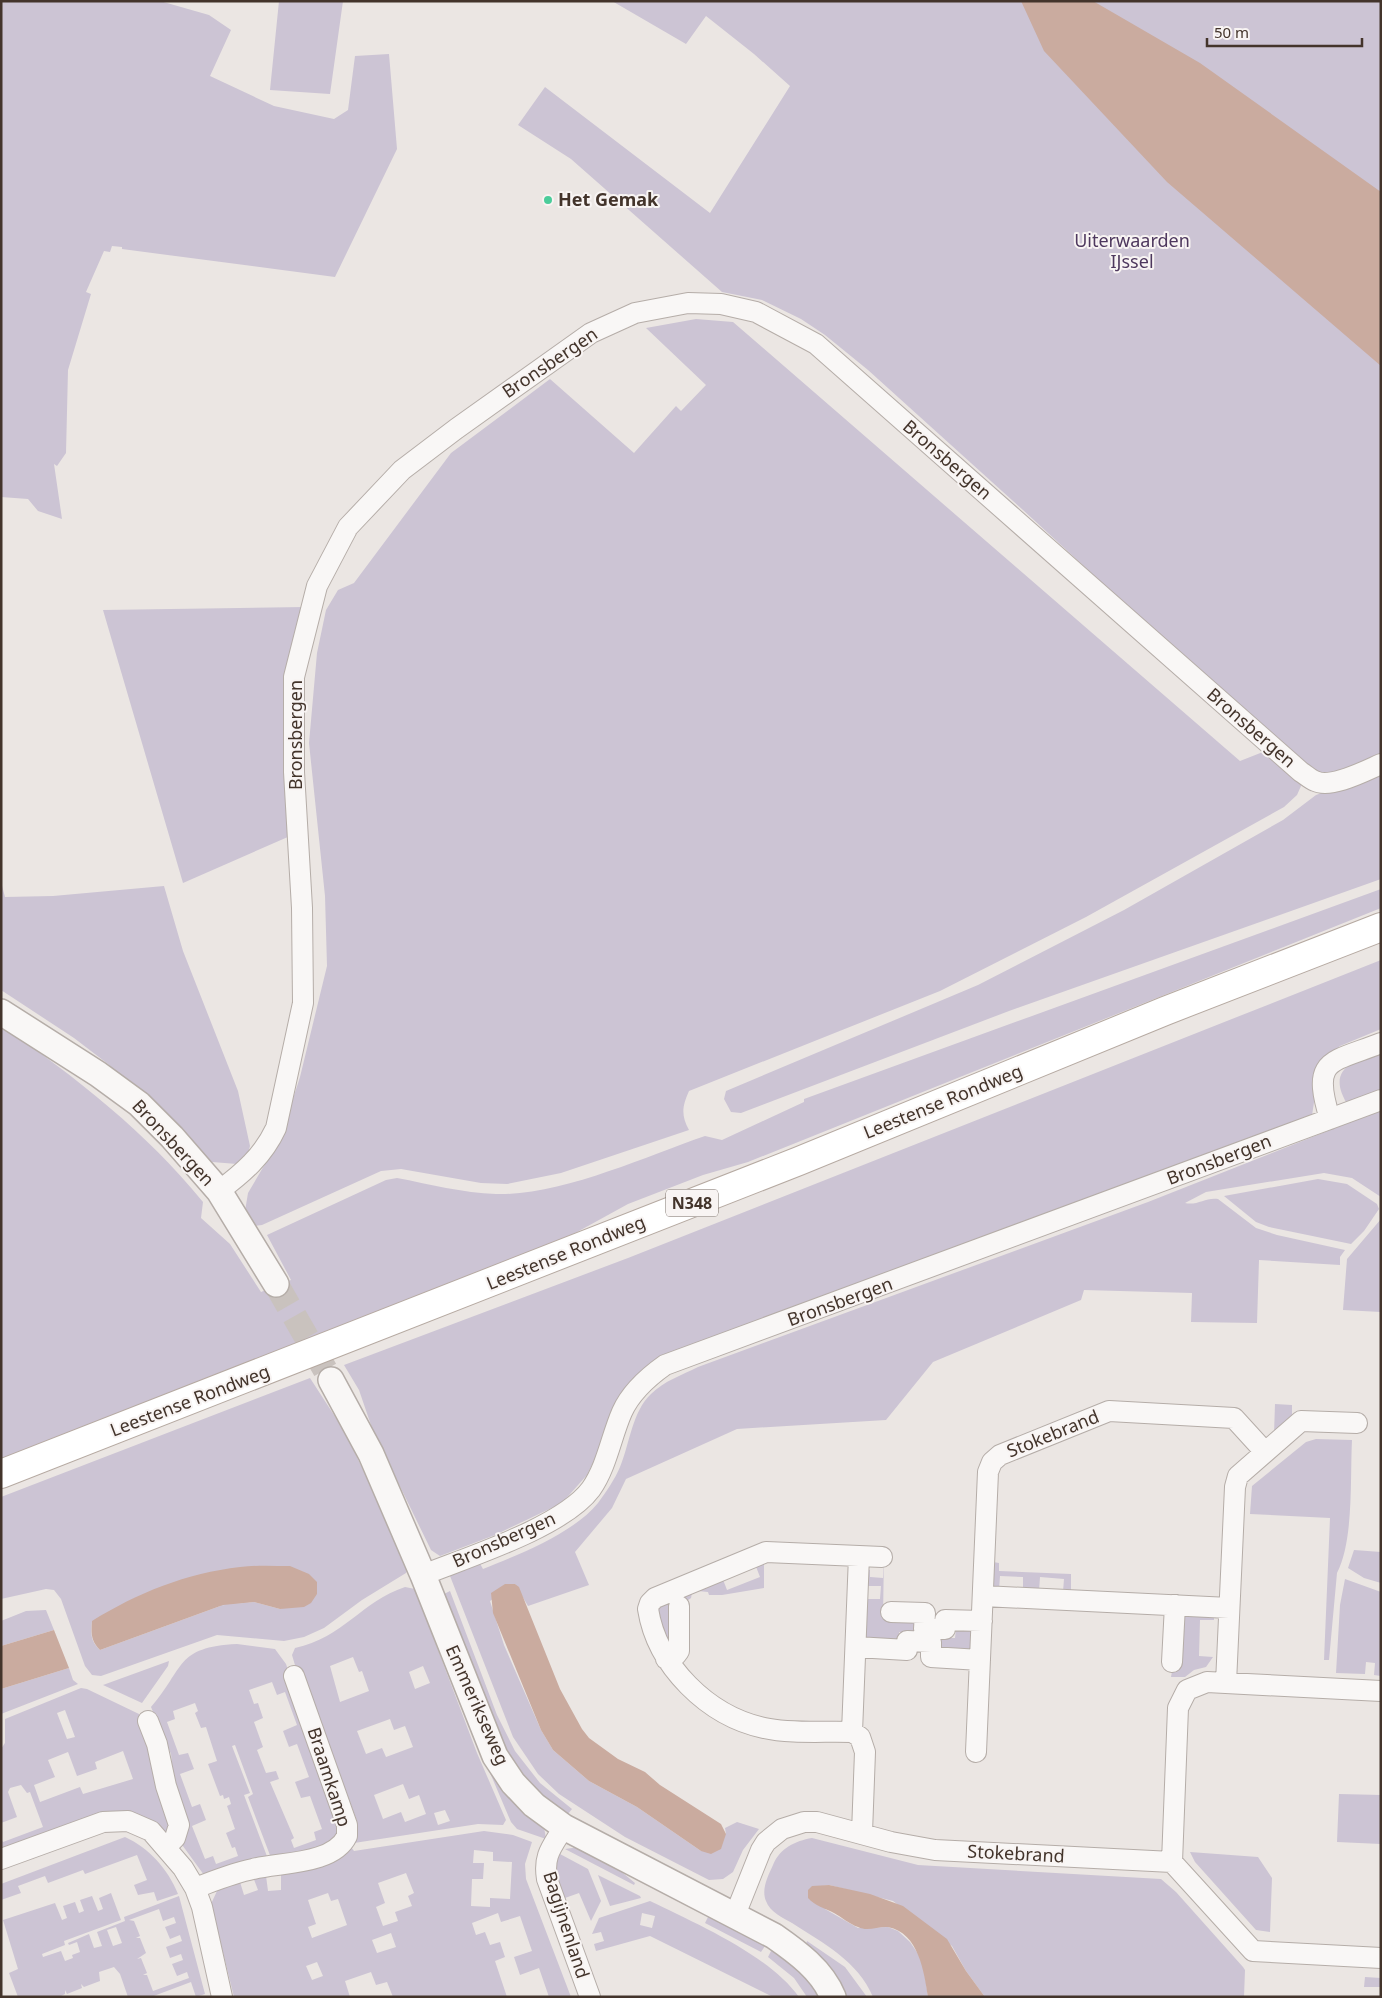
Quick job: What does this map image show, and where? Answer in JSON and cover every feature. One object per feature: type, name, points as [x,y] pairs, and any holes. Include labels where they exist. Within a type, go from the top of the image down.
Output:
[{"type":"main road","name":"Leestense Rondweg","points":[[1,1474],[799,1161],[1174,1008],[1381,927]]},
{"type":"street","name":"Bronsbergen","points":[[219,1191],[257,1160],[268,1146],[276,1128],[303,1003],[302,908],[294,772],[294,677],[317,586],[348,527],[402,470],[456,429],[591,333],[635,313],[688,302],[721,304],[756,312],[816,344],[1301,772],[1316,782],[1329,782],[1342,780],[1381,764]]},
{"type":"street","name":"Bronsbergen","points":[[1,1012],[98,1074],[139,1104],[172,1137],[219,1191],[276,1284]]},
{"type":"street","points":[[1330,1119],[1321,1086],[1322,1076],[1327,1066],[1336,1060],[1381,1043]]},
{"type":"street","name":"Bronsbergen","points":[[423,1575],[544,1526],[570,1509],[590,1490],[604,1466],[622,1410],[645,1380],[665,1365],[1381,1100]]},
{"type":"street","name":"Emmerikseweg","points":[[331,1380],[371,1454],[423,1575],[495,1756],[513,1783],[534,1805],[564,1827],[774,1936],[804,1958],[829,1987],[833,1997]]},
{"type":"street","name":"Stokebrand","points":[[976,1752],[988,1472],[992,1462],[1000,1455],[1109,1411],[1234,1418],[1265,1452]]},
{"type":"street","points":[[1226,1683],[1236,1481],[1243,1470],[1301,1421],[1357,1423]]},
{"type":"street","points":[[862,1834],[865,1752],[860,1737],[852,1732],[766,1729],[744,1723],[710,1703],[680,1678],[666,1659],[649,1616],[650,1603],[655,1598],[766,1552],[882,1557]]},
{"type":"street","points":[[852,1732],[860,1556]]},
{"type":"street","points":[[983,1596],[1229,1608]]},
{"type":"street","points":[[1172,1662],[1175,1605]]},
{"type":"street","points":[[666,1659],[676,1655],[679,1651],[679,1606]]},
{"type":"street","points":[[891,1612],[925,1614],[924,1629],[932,1642],[931,1657],[980,1660]]},
{"type":"street","points":[[856,1648],[907,1650],[907,1641],[945,1630],[945,1620],[982,1621]]},
{"type":"street","name":"Braamkamp","points":[[195,1888],[254,1868],[298,1863],[336,1850],[347,1836],[347,1825],[294,1676]]},
{"type":"street","points":[[1381,1691],[1207,1682],[1187,1690],[1178,1708],[1172,1862],[1253,1951],[1381,1958]]},
{"type":"street","points":[[148,1721],[157,1744],[166,1786],[178,1825],[174,1838],[166,1847]]},
{"type":"street","points":[[1,1859],[103,1822],[116,1820],[140,1825],[151,1831],[183,1868],[195,1888],[202,1907],[222,1997]]},
{"type":"street","name":"Stokebrand","points":[[734,1915],[766,1842],[782,1830],[804,1822],[817,1822],[891,1842],[935,1850],[1172,1862]]},
{"type":"street","name":"Bagijnenland","points":[[564,1827],[547,1856],[546,1873],[590,1997]]},
{"type":"green space","points":[[1,1],[160,1],[209,15],[231,30],[210,76],[274,106],[334,119],[348,110],[355,56],[389,54],[397,149],[335,277],[122,249],[122,247],[112,246],[110,252],[104,251],[86,292],[91,294],[68,370],[66,453],[57,466],[54,464],[62,519],[38,511],[28,499],[1,497]]},
{"type":"green space","points":[[279,1],[343,1],[330,94],[270,90]]},
{"type":"green space","name":"Uiterwaarden IJssel","points":[[612,1],[1381,1],[1381,758],[1361,767],[1319,775],[1189,663],[868,370],[825,335],[801,319],[762,300],[722,292],[571,159],[518,125],[545,87],[710,213],[790,86],[754,54],[706,16],[686,44]]},
{"type":"green space","points":[[696,319],[733,322],[1240,761],[1268,750],[1300,780],[1301,786],[1297,795],[1284,807],[1086,917],[940,991],[689,1091],[683,1111],[689,1130],[561,1173],[507,1184],[481,1183],[401,1169],[381,1171],[262,1225],[254,1226],[245,1211],[248,1193],[278,1142],[289,1111],[300,1077],[327,966],[325,896],[309,743],[317,653],[326,610],[338,590],[354,583],[451,453],[550,379],[634,453],[676,406],[681,411],[706,385],[646,328]]},
{"type":"green space","points":[[305,607],[297,833],[183,883],[103,610]]},
{"type":"green space","points":[[1381,771],[1381,879],[1009,1011],[741,1113],[731,1112],[724,1099],[726,1091],[978,985],[1124,910],[1283,820],[1316,795]]},
{"type":"green space","points":[[1,882],[5,897],[53,896],[164,886],[183,951],[238,1091],[250,1146],[248,1153],[237,1164],[212,1162],[108,1064],[74,1038],[1,990]]},
{"type":"green space","points":[[1381,889],[1381,908],[748,1162],[703,1175],[628,1204],[568,1237],[1,1460],[1,1028],[3,1027],[84,1086],[134,1129],[158,1153],[203,1202],[201,1218],[230,1244],[261,1292],[291,1280],[267,1235],[386,1180],[397,1178],[484,1193],[521,1193],[547,1189],[602,1174],[705,1136],[722,1140],[804,1102],[804,1099]]},
{"type":"green space","points":[[1381,960],[1381,1029],[1340,1046],[1320,1063],[1311,1122],[673,1355],[600,1448],[587,1475],[562,1503],[495,1535],[440,1556],[431,1550],[373,1431],[359,1390],[344,1365],[628,1258]]},
{"type":"green space","points":[[1381,1049],[1381,1095],[1349,1107],[1342,1094],[1341,1076],[1351,1063]]},
{"type":"green space","points":[[1381,1110],[1381,1197],[1352,1178],[1324,1173],[1206,1192],[1185,1203],[1218,1199],[1256,1228],[1277,1235],[1345,1250],[1340,1257],[1340,1265],[1259,1260],[1257,1323],[1191,1322],[1192,1293],[1084,1290],[1081,1300],[933,1362],[886,1420],[737,1429],[626,1479],[612,1508],[575,1552],[589,1585],[528,1606],[515,1584],[490,1601],[504,1645],[541,1730],[553,1750],[589,1781],[637,1807],[701,1851],[726,1834],[725,1828],[737,1822],[759,1829],[743,1850],[733,1872],[723,1879],[709,1880],[625,1837],[559,1794],[538,1774],[513,1737],[450,1576],[452,1573],[478,1560],[483,1569],[528,1550],[575,1524],[588,1514],[598,1503],[616,1476],[635,1419],[645,1401],[656,1389],[698,1367],[1148,1202]]},
{"type":"green space","points":[[1318,1179],[1347,1184],[1377,1204],[1379,1209],[1364,1231],[1351,1244],[1269,1227],[1256,1222],[1224,1196]]},
{"type":"green space","points":[[1381,1219],[1381,1312],[1343,1310],[1347,1259]]},
{"type":"green space","points":[[310,1378],[345,1432],[402,1552],[408,1569],[406,1573],[362,1600],[324,1628],[304,1637],[284,1641],[217,1635],[101,1676],[92,1675],[85,1666],[61,1599],[54,1590],[46,1589],[1,1599],[1,1497]],"holes":[[[317,1594],[280,1609],[254,1602],[235,1604]],[[222,1605],[100,1650],[94,1644],[92,1637],[92,1621]]]},
{"type":"green space","points":[[1275,1404],[1292,1405],[1292,1416],[1274,1434]]},
{"type":"green space","points":[[1316,1439],[1352,1440],[1349,1526],[1346,1544],[1337,1573],[1329,1660],[1324,1660],[1330,1518],[1250,1514],[1252,1486],[1306,1442]]},
{"type":"green space","points":[[1354,1550],[1381,1552],[1381,1583],[1364,1578],[1348,1568]]},
{"type":"green space","points":[[884,1552],[883,1619],[915,1621],[915,1632],[899,1632],[899,1642],[864,1640],[866,1599],[880,1599],[881,1586],[866,1586],[867,1570],[870,1570],[870,1577],[883,1578]]},
{"type":"green space","points":[[764,1560],[764,1588],[722,1595],[709,1595],[708,1592],[698,1591],[692,1593],[671,1642],[667,1643],[655,1617],[658,1603],[722,1577],[727,1590],[760,1577],[755,1564]]},
{"type":"green space","points":[[993,1562],[999,1563],[999,1571],[1071,1574],[1071,1592],[1063,1592],[1064,1579],[1040,1577],[1039,1591],[1023,1591],[1023,1577],[1000,1576],[999,1590],[992,1589]]},
{"type":"green space","points":[[1345,1579],[1381,1592],[1381,1676],[1374,1675],[1375,1663],[1366,1662],[1365,1674],[1336,1673],[1340,1605]]},
{"type":"green space","points":[[405,1587],[415,1589],[477,1753],[506,1820],[503,1825],[478,1824],[354,1843],[358,1833],[357,1821],[303,1674],[297,1672],[292,1655],[295,1648],[312,1643],[340,1628],[390,1593]],"holes":[[[353,1657],[359,1672],[362,1671],[369,1691],[340,1702],[330,1666]],[[423,1666],[430,1683],[415,1689],[409,1672]],[[390,1719],[394,1730],[405,1726],[413,1747],[386,1757],[382,1748],[366,1754],[357,1731]],[[403,1784],[409,1799],[419,1795],[426,1814],[405,1822],[401,1812],[383,1819],[374,1795]],[[445,1810],[450,1821],[438,1825],[434,1813]]]},
{"type":"green space","points":[[450,1591],[497,1715],[515,1751],[540,1783],[572,1809],[568,1814],[534,1786],[506,1752],[444,1594]]},
{"type":"green space","points":[[46,1610],[54,1630],[1,1646],[1,1621],[26,1611]]},
{"type":"green space","points":[[1186,1614],[1214,1615],[1214,1620],[1200,1620],[1199,1656],[1213,1657],[1206,1667],[1194,1670],[1185,1677],[1171,1677],[1182,1619]]},
{"type":"green space","points":[[956,1629],[974,1630],[973,1652],[939,1650],[940,1638],[955,1638]]},
{"type":"green space","points":[[237,1644],[275,1649],[286,1664],[340,1832],[325,1843],[308,1851],[271,1858],[248,1797],[253,1794],[235,1745],[232,1746],[250,1793],[244,1795],[268,1859],[204,1875],[180,1842],[171,1754],[151,1707],[183,1662],[202,1650]],"holes":[[[272,1682],[277,1695],[285,1692],[297,1725],[283,1731],[289,1747],[297,1744],[309,1777],[295,1782],[301,1798],[310,1796],[322,1829],[314,1832],[316,1840],[294,1848],[291,1840],[294,1838],[270,1782],[279,1779],[276,1771],[266,1773],[257,1750],[263,1747],[254,1722],[263,1718],[258,1703],[254,1704],[249,1690]],[[195,1703],[198,1711],[195,1713],[201,1728],[206,1727],[217,1761],[208,1764],[220,1796],[223,1795],[224,1799],[229,1797],[231,1804],[227,1806],[235,1829],[226,1833],[232,1848],[235,1847],[238,1856],[216,1864],[213,1856],[205,1859],[192,1826],[206,1820],[200,1804],[192,1807],[180,1774],[194,1769],[188,1753],[179,1755],[167,1722],[175,1719],[173,1711]]]},
{"type":"green space","points":[[169,1661],[168,1666],[142,1703],[103,1685]]},
{"type":"green space","points":[[69,1668],[73,1680],[78,1684],[1,1714],[1,1689]]},
{"type":"green space","points":[[81,1688],[87,1689],[139,1714],[154,1754],[172,1824],[166,1833],[154,1823],[141,1816],[126,1812],[110,1811],[1,1849],[1,1839],[3,1842],[43,1827],[30,1792],[27,1793],[21,1785],[10,1788],[8,1792],[17,1817],[1,1823],[1,1749],[5,1743],[5,1719]],"holes":[[[65,1710],[75,1737],[67,1739],[57,1713]],[[123,1751],[133,1779],[83,1794],[80,1787],[40,1802],[34,1785],[55,1777],[48,1760],[68,1752],[77,1776],[97,1769],[95,1762]]]},
{"type":"green space","points":[[479,1747],[544,1827],[546,1839],[517,1829],[511,1822]]},
{"type":"green space","points":[[1339,1794],[1381,1795],[1381,1844],[1337,1842]]},
{"type":"green space","points":[[484,1831],[513,1835],[532,1842],[525,1864],[526,1879],[571,1997],[549,1997],[539,1968],[520,1975],[514,1957],[532,1951],[520,1916],[501,1922],[498,1913],[472,1923],[476,1935],[485,1932],[490,1945],[500,1942],[505,1957],[495,1961],[507,1997],[393,1997],[387,1982],[376,1985],[371,1972],[345,1981],[350,1997],[234,1997],[211,1904],[217,1891],[240,1882],[244,1895],[258,1890],[253,1877],[266,1876],[268,1891],[281,1890],[281,1875],[302,1871],[351,1847],[354,1851]],"holes":[[[474,1850],[493,1852],[493,1861],[512,1862],[510,1899],[490,1898],[490,1907],[471,1906],[472,1879],[483,1879],[484,1863],[473,1863]],[[406,1873],[414,1893],[408,1896],[412,1906],[395,1912],[398,1921],[383,1926],[376,1907],[385,1903],[378,1883]],[[328,1893],[331,1901],[338,1899],[347,1925],[312,1938],[308,1927],[316,1924],[308,1900]],[[391,1933],[396,1947],[377,1953],[372,1940]],[[317,1962],[323,1976],[312,1980],[306,1966]]]},
{"type":"green space","points":[[125,1837],[142,1847],[157,1860],[169,1876],[178,1894],[157,1901],[154,1892],[138,1895],[134,1885],[147,1880],[137,1855],[85,1874],[83,1870],[48,1883],[45,1876],[18,1886],[21,1893],[1,1900],[1,1884]]},
{"type":"green space","points":[[812,1838],[918,1865],[1161,1879],[1176,1892],[1243,1967],[1245,1970],[1244,1997],[985,1997],[966,1971],[952,1946],[893,1901],[829,1885],[823,1886],[825,1909],[858,1928],[888,1927],[898,1931],[910,1942],[923,1961],[928,1997],[873,1997],[866,1984],[849,1963],[827,1946],[777,1914],[766,1901],[764,1892],[766,1883],[776,1859],[794,1843]]},
{"type":"green space","points":[[579,1847],[618,1869],[635,1883],[634,1885],[565,1849]]},
{"type":"green space","points":[[1190,1852],[1258,1857],[1272,1878],[1270,1932],[1256,1930],[1195,1862]]},
{"type":"green space","points":[[560,1854],[588,1869],[601,1901],[591,1921],[579,1893],[565,1898],[556,1871],[557,1860]]},
{"type":"green space","points":[[598,1875],[640,1896],[641,1898],[610,1906]]},
{"type":"green space","points":[[111,1893],[121,1920],[64,1941],[65,1945],[42,1954],[43,1957],[61,1951],[65,1961],[73,1958],[72,1955],[80,1952],[77,1942],[69,1945],[68,1943],[89,1934],[94,1948],[102,1946],[97,1932],[125,1921],[124,1917],[179,1896],[205,1994],[196,1997],[191,1982],[151,1997],[128,1997],[120,1974],[114,1967],[99,1972],[100,1981],[84,1987],[81,1984],[82,1988],[67,1994],[65,1990],[65,1994],[59,1997],[18,1997],[9,1973],[18,1969],[3,1920],[55,1903],[62,1920],[67,1918],[63,1906],[75,1902],[79,1913],[84,1911],[80,1900],[92,1896],[98,1911],[103,1909],[99,1898]],"holes":[[[159,1909],[163,1921],[174,1917],[176,1923],[165,1927],[170,1939],[180,1935],[182,1941],[166,1947],[170,1958],[181,1954],[183,1960],[172,1964],[177,1976],[187,1972],[189,1978],[153,1991],[147,1975],[143,1975],[147,1973],[141,1958],[137,1959],[146,1953],[140,1938],[136,1938],[140,1936],[134,1921],[129,1920]],[[116,1927],[122,1943],[113,1946],[107,1930]]]},
{"type":"green space","points":[[650,1901],[710,1930],[751,1954],[786,1982],[799,1997],[773,1997],[650,1936],[596,1951],[594,1944],[604,1941],[601,1932],[592,1934],[599,1918]],"holes":[[[642,1913],[655,1916],[652,1928],[640,1925]]]},
{"type":"green space","points":[[710,1913],[767,1943],[761,1952],[705,1923]]},
{"type":"green space","points":[[807,1941],[845,1967],[867,1997],[847,1997],[822,1960],[806,1944]]},
{"type":"green space","points":[[773,1947],[798,1967],[821,1997],[807,1997],[794,1978],[768,1957]]},
{"type":"green space","points":[[1365,1977],[1381,1978],[1381,1997],[1380,1987],[1364,1987]]},
{"type":"shaded area","points":[[1021,1],[1093,1],[1200,63],[1381,192],[1381,366],[1167,182],[1044,51]]},
{"type":"shaded area","points":[[252,1566],[290,1566],[309,1574],[317,1582],[317,1594],[311,1603],[304,1607],[280,1609],[254,1602],[223,1605],[100,1650],[93,1640],[92,1621],[145,1593],[163,1586],[182,1579],[220,1570]]},
{"type":"shaded area","points":[[505,1584],[515,1584],[519,1587],[560,1689],[589,1738],[618,1759],[645,1772],[660,1785],[721,1824],[726,1834],[721,1849],[711,1854],[701,1851],[637,1807],[589,1781],[553,1750],[541,1730],[493,1613],[491,1593]]},
{"type":"shaded area","points":[[54,1630],[69,1668],[1,1689],[1,1646]]},
{"type":"shaded area","points":[[829,1885],[870,1894],[903,1906],[947,1939],[966,1971],[985,1997],[928,1997],[922,1965],[913,1945],[907,1937],[888,1927],[866,1929],[858,1927],[817,1905],[808,1898],[808,1890],[812,1886]]},
{"type":"tunnel","points":[[276,1284],[331,1380]]},
{"type":"place","name":"Het Gemak","points":[[548,200]]}]
